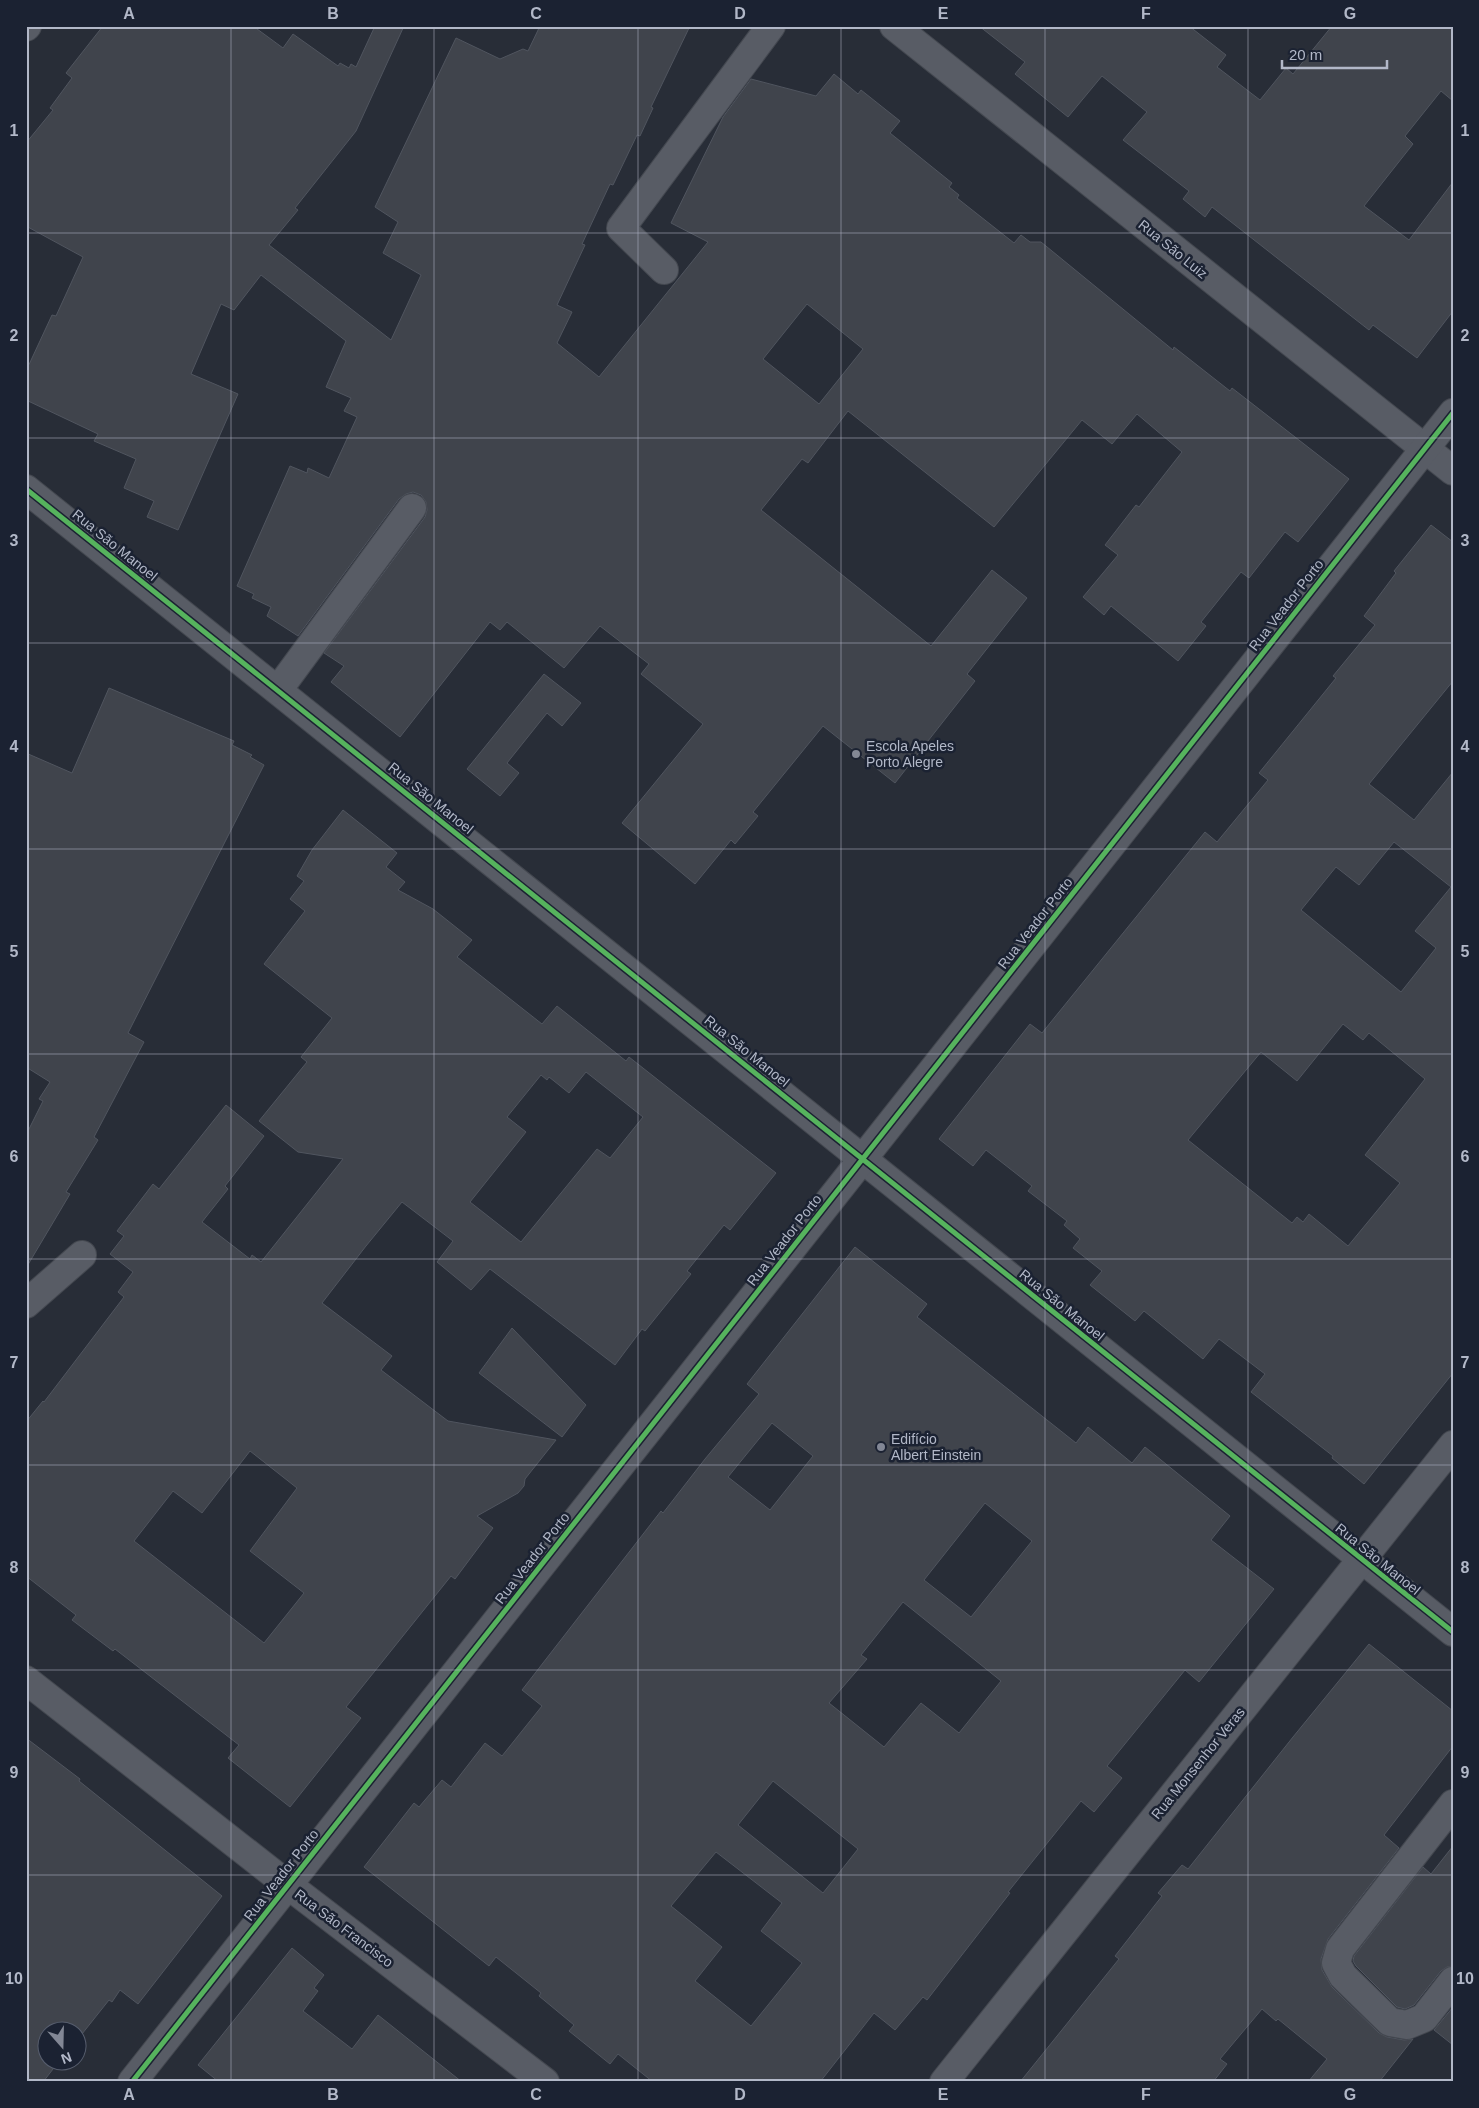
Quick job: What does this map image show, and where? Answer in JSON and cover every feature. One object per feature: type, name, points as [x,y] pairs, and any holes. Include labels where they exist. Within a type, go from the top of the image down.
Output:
[{"type":"street","points":[[664,270],[621,228],[771,26]]},
{"type":"street","name":"Rua São Luiz","points":[[894,26],[1453,471]]},
{"type":"street","name":"Rua Veador Porto","points":[[132,2082],[1453,413]]},
{"type":"street","name":"Rua São Manoel","points":[[26,489],[1453,1632]]},
{"type":"street","points":[[278,690],[412,508]]},
{"type":"street","points":[[26,1304],[82,1255]]},
{"type":"street","name":"Rua Monsenhor Veras","points":[[944,2082],[1453,1445]]},
{"type":"street","name":"Rua São Francisco","points":[[26,1680],[288,1885],[545,2082]]},
{"type":"street","points":[[1453,1804],[1340,1949],[1336,1963],[1343,1976],[1390,2022],[1407,2024],[1424,2018],[1453,1981]]},
{"type":"building","points":[[103,26],[253,26],[283,48],[293,34],[338,66],[340,63],[349,68],[351,64],[356,67],[375,26],[404,26],[356,131],[295,208],[298,210],[269,245],[391,340],[421,275],[383,253],[398,222],[375,207],[456,38],[500,59],[523,49],[528,51],[540,26],[690,26],[651,107],[653,108],[640,136],[637,135],[613,185],[610,184],[582,244],[585,245],[557,305],[572,312],[557,343],[599,377],[708,242],[671,223],[723,117],[751,79],[816,96],[834,74],[858,94],[861,90],[900,121],[890,133],[952,183],[949,187],[959,195],[957,198],[1014,243],[1021,235],[1030,242],[1041,242],[1173,350],[1174,347],[1230,391],[1232,388],[1349,479],[1298,542],[1285,532],[1249,578],[1241,572],[1201,622],[1206,626],[1178,661],[1111,606],[1104,615],[1083,597],[1118,555],[1105,545],[1136,505],[1139,507],[1182,452],[1137,414],[1112,444],[1082,420],[994,527],[848,411],[808,463],[802,459],[761,510],[931,646],[992,570],[1027,598],[967,674],[975,681],[895,783],[823,726],[753,812],[758,816],[735,844],[731,840],[695,884],[622,823],[703,724],[641,674],[649,664],[600,626],[564,668],[507,622],[500,630],[490,622],[400,737],[331,682],[344,666],[324,653],[425,517],[427,510],[426,502],[421,495],[413,492],[399,499],[298,636],[267,616],[271,607],[252,598],[254,594],[237,586],[290,466],[307,473],[308,468],[329,478],[357,417],[344,411],[351,398],[326,387],[346,341],[261,275],[234,310],[221,304],[191,374],[238,394],[178,530],[147,517],[154,501],[124,488],[136,459],[94,441],[98,434],[26,400],[26,371],[52,315],[56,316],[83,257],[26,226],[26,143],[53,110],[50,108],[72,78],[66,73]],"holes":[[[807,304],[863,349],[819,404],[763,359]]]},
{"type":"building","points":[[979,26],[1189,26],[1226,55],[1217,67],[1260,100],[1286,68],[1293,74],[1332,26],[1453,26],[1453,101],[1441,91],[1405,136],[1413,144],[1364,206],[1409,240],[1453,182],[1453,311],[1417,358],[1373,325],[1369,330],[1212,207],[1205,217],[1183,199],[1189,191],[1123,140],[1147,112],[1102,76],[1068,117],[1015,74],[1025,62]]},
{"type":"building","points":[[1431,525],[1453,542],[1453,681],[1369,784],[1414,820],[1453,772],[1453,1373],[1364,1484],[1332,1458],[1333,1456],[1251,1392],[1265,1374],[1219,1339],[1203,1359],[1144,1311],[1135,1321],[1090,1285],[1102,1271],[1073,1248],[1080,1239],[1064,1225],[1067,1221],[1028,1191],[1032,1186],[986,1150],[973,1166],[939,1139],[1030,1024],[1042,1033],[1205,832],[1217,842],[1268,780],[1259,773],[1336,678],[1333,676],[1375,625],[1364,616],[1396,573],[1394,571]],"holes":[[[1394,842],[1451,887],[1415,931],[1436,948],[1401,992],[1301,910],[1336,867],[1359,885]],[[1343,1024],[1363,1040],[1369,1033],[1425,1079],[1365,1155],[1400,1183],[1348,1246],[1309,1214],[1303,1222],[1297,1217],[1292,1223],[1188,1140],[1261,1052],[1297,1081]]]},
{"type":"building","points":[[544,674],[581,703],[562,726],[547,713],[507,763],[519,773],[500,796],[467,769]]},
{"type":"building","points":[[109,688],[234,741],[232,745],[252,755],[250,757],[264,765],[128,1033],[144,1042],[94,1137],[98,1140],[66,1192],[70,1194],[26,1268],[26,1135],[43,1101],[39,1099],[50,1082],[26,1067],[26,753],[72,773]]},
{"type":"building","points":[[343,810],[397,853],[386,867],[405,882],[398,890],[433,909],[472,940],[457,957],[542,1024],[557,1006],[626,1061],[629,1057],[776,1173],[730,1230],[724,1225],[687,1271],[691,1274],[645,1331],[642,1329],[615,1365],[490,1269],[471,1290],[437,1262],[453,1241],[402,1202],[322,1303],[392,1356],[381,1370],[448,1421],[556,1440],[525,1479],[524,1486],[518,1493],[477,1516],[493,1528],[455,1579],[451,1576],[346,1707],[361,1718],[290,1807],[228,1758],[239,1745],[115,1649],[113,1651],[72,1620],[76,1615],[26,1576],[26,1422],[44,1402],[124,1297],[118,1292],[133,1272],[110,1254],[124,1236],[117,1231],[153,1184],[159,1189],[226,1105],[264,1136],[225,1186],[228,1189],[202,1222],[250,1259],[252,1255],[261,1262],[343,1159],[298,1152],[259,1121],[307,1062],[301,1057],[332,1018],[264,964],[305,911],[290,899],[304,881],[297,876],[312,850]],"holes":[[[586,1072],[643,1117],[610,1158],[597,1149],[521,1242],[470,1202],[526,1132],[507,1117],[541,1075],[547,1080],[549,1077],[569,1093]],[[250,1451],[297,1488],[250,1551],[304,1593],[264,1643],[134,1541],[173,1491],[202,1513]]]},
{"type":"building","points":[[855,1247],[927,1304],[917,1317],[1076,1443],[1088,1427],[1132,1463],[1145,1447],[1230,1516],[1211,1540],[1274,1589],[1199,1682],[1185,1670],[1107,1766],[1122,1778],[1094,1812],[1081,1801],[1008,1892],[1010,1893],[927,2000],[923,1997],[895,2030],[874,2013],[820,2082],[653,2082],[618,2054],[610,2064],[569,2031],[574,2025],[539,1996],[541,1993],[496,1957],[489,1966],[364,1867],[414,1803],[419,1807],[442,1780],[451,1787],[485,1743],[502,1756],[542,1706],[522,1690],[661,1511],[663,1513],[759,1394],[747,1384]],"holes":[[[772,1423],[813,1456],[770,1510],[728,1477]],[[985,1503],[1032,1541],[971,1617],[924,1580]],[[903,1602],[1001,1681],[959,1733],[921,1703],[884,1747],[829,1703],[867,1659],[861,1655]],[[773,1781],[858,1849],[823,1893],[738,1825]],[[716,1852],[782,1903],[761,1931],[802,1963],[751,2026],[695,1981],[722,1947],[671,1906]]]},
{"type":"building","points":[[512,1328],[586,1405],[562,1437],[479,1373]]},
{"type":"building","points":[[1369,1644],[1453,1711],[1453,1746],[1384,1835],[1399,1848],[1328,1939],[1321,1959],[1322,1970],[1332,1987],[1379,2033],[1387,2037],[1404,2040],[1413,2039],[1379,2082],[1308,2082],[1327,2059],[1278,2019],[1276,2021],[1262,2009],[1220,2059],[1227,2064],[1213,2082],[1020,2082],[1119,1959],[1115,1956],[1162,1896],[1158,1893],[1182,1865],[1188,1869]]},
{"type":"building","points":[[26,1738],[80,1779],[79,1781],[222,1896],[138,2004],[120,1990],[112,2002],[109,2000],[88,2026],[88,2020],[38,2020],[38,2070],[52,2070],[43,2082],[26,2082]]},
{"type":"building","points":[[1453,1846],[1453,1966],[1441,1971],[1414,2005],[1405,2009],[1397,2007],[1356,1966],[1353,1961],[1354,1956],[1423,1867],[1431,1874]]},
{"type":"building","points":[[292,1948],[324,1975],[314,1988],[318,1991],[303,2011],[352,2049],[378,2015],[462,2082],[219,2082],[198,2065]]},
{"type":"building","points":[[1453,2007],[1453,2045],[1434,2030]]},
{"type":"cycle path","points":[[132,2082],[1453,413]]},
{"type":"cycle path","points":[[26,489],[1453,1632]]},
{"type":"place","name":"Escola Apeles Porto Alegre","points":[[856,754]]},
{"type":"place","name":"Edifício Albert Einstein","points":[[881,1447]]}]
